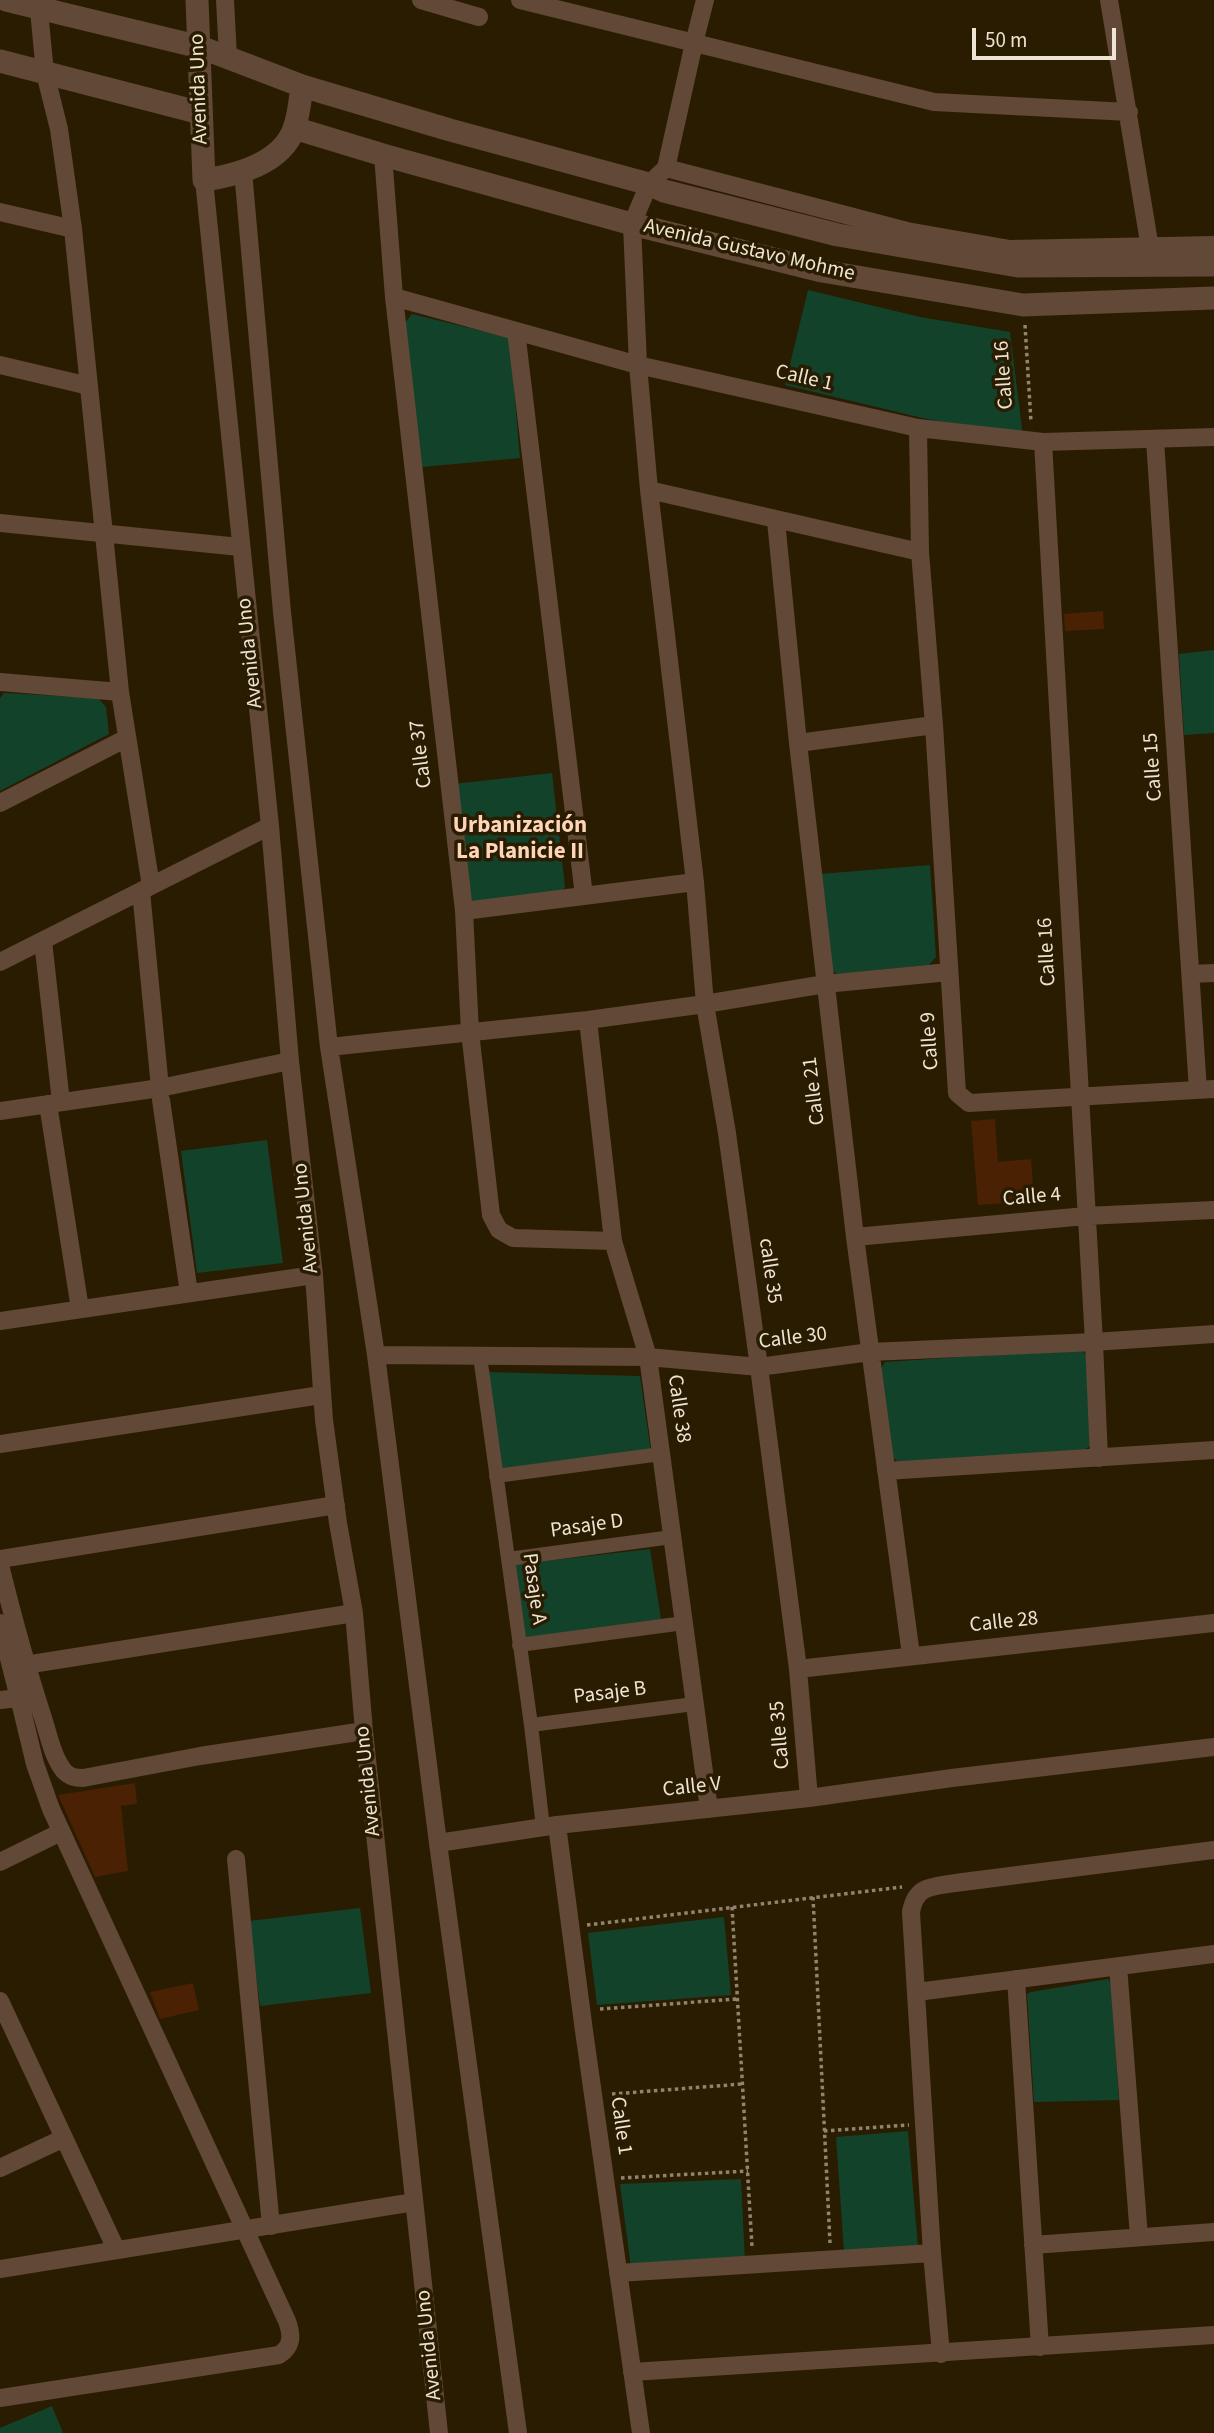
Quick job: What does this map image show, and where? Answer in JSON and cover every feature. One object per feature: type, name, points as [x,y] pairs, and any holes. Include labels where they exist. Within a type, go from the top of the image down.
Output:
[{"type":"street","name":"Avenida Gustavo Mohme","points":[[6,0],[38,4],[200,47],[302,86],[450,130],[658,176],[664,191],[838,236],[1018,266],[1214,265]]},
{"type":"street","name":"Avenida Uno","points":[[197,0],[204,180],[270,826],[290,1061],[314,1275],[321,1395],[354,1614],[364,1731],[439,2433]]},
{"type":"street","name":"Avenida Uno","points":[[225,0],[228,57]]},
{"type":"street","points":[[421,0],[479,17]]},
{"type":"street","points":[[520,0],[934,102],[1129,112]]},
{"type":"street","points":[[632,224],[658,176],[705,0]]},
{"type":"street","points":[[1109,0],[1150,248]]},
{"type":"street","points":[[38,4],[45,73],[59,129],[73,229],[120,692],[146,888],[161,1094],[189,1293]]},
{"type":"street","points":[[0,61],[201,113]]},
{"type":"street","points":[[204,180],[233,175],[279,151],[294,128],[302,86]]},
{"type":"street","name":"Avenida Gustavo Mohme","points":[[294,128],[632,224],[822,271],[1023,305],[1214,298]]},
{"type":"street","name":"Calle 37","points":[[383,155],[394,297],[464,911],[470,1032],[491,1215],[499,1230],[513,1238],[613,1241]]},
{"type":"street","name":"Avenida Uno","points":[[243,171],[282,612],[329,1047],[376,1355],[438,1843],[518,2433]]},
{"type":"street","points":[[658,176],[907,231],[1010,249],[1214,245]]},
{"type":"street","points":[[0,212],[73,229]]},
{"type":"street","name":"calle 35","points":[[632,224],[638,365],[649,490],[695,882],[705,1004],[727,1133],[798,1669]]},
{"type":"street","name":"Calle 1","points":[[394,297],[638,365],[918,428],[1038,442],[1214,438]]},
{"type":"street","points":[[516,331],[584,896]]},
{"type":"street","points":[[0,366],[89,386]]},
{"type":"street","name":"Calle 9","points":[[918,428],[920,552],[934,725],[957,1093],[969,1103],[1206,1090]]},
{"type":"street","name":"Calle 15","points":[[1155,440],[1191,974],[1206,1090]]},
{"type":"street","name":"Calle 16","points":[[1038,442],[1099,1458]]},
{"type":"street","points":[[649,490],[920,552]]},
{"type":"street","name":"Calle 21","points":[[776,521],[798,743],[855,1237],[911,1655]]},
{"type":"street","points":[[0,523],[240,547]]},
{"type":"street","points":[[0,682],[120,692]]},
{"type":"street","points":[[798,743],[934,725]]},
{"type":"street","points":[[0,803],[127,738]]},
{"type":"street","points":[[0,962],[270,826]]},
{"type":"street","points":[[464,911],[695,882]]},
{"type":"street","points":[[43,941],[55,1103],[80,1309]]},
{"type":"street","points":[[329,1047],[588,1020],[825,984],[949,972]]},
{"type":"street","points":[[1191,974],[1214,973]]},
{"type":"street","name":"Calle 38","points":[[588,1020],[613,1241],[648,1357],[709,1809]]},
{"type":"street","points":[[0,1111],[55,1103],[161,1094],[290,1061]]},
{"type":"street","name":"Calle 4","points":[[855,1237],[1086,1216],[1214,1210]]},
{"type":"street","points":[[0,1321],[314,1275]]},
{"type":"street","name":"Calle 30","points":[[376,1355],[648,1357],[759,1367],[870,1352],[1214,1334]]},
{"type":"street","name":"Pasaje A","points":[[480,1356],[519,1645],[550,1826]]},
{"type":"street","points":[[0,1444],[321,1395]]},
{"type":"street","points":[[886,1471],[1214,1450]]},
{"type":"street","points":[[496,1476],[661,1454]]},
{"type":"street","points":[[0,1559],[336,1505]]},
{"type":"street","name":"Pasaje D","points":[[508,1559],[672,1536]]},
{"type":"street","points":[[0,1565],[25,1665],[49,1737],[65,1772],[74,1778],[364,1731]]},
{"type":"street","points":[[25,1665],[354,1614]]},
{"type":"street","points":[[0,1623],[35,1764],[61,1832],[247,2230],[291,2336],[290,2344],[279,2355],[0,2398]]},
{"type":"street","points":[[519,1645],[684,1623]]},
{"type":"street","name":"Calle 28","points":[[798,1669],[1214,1623]]},
{"type":"street","name":"Calle 35","points":[[798,1669],[809,1798]]},
{"type":"street","points":[[0,1700],[19,1698]]},
{"type":"street","name":"Pasaje B","points":[[531,1725],[694,1704]]},
{"type":"street","points":[[31,1743],[49,1737]]},
{"type":"street","name":"Calle V","points":[[438,1843],[550,1826],[809,1798],[1214,1747]]},
{"type":"street","name":"Calle 1","points":[[550,1826],[571,1927],[641,2433]]},
{"type":"street","points":[[0,1862],[61,1832]]},
{"type":"street","points":[[940,2354],[911,1912],[917,1894],[925,1889],[956,1883],[1214,1850]]},
{"type":"street","points":[[236,1859],[271,2226]]},
{"type":"street","points":[[917,1992],[1214,1954]]},
{"type":"street","points":[[1118,1966],[1139,2237]]},
{"type":"street","points":[[1016,1979],[1040,2347]]},
{"type":"street","points":[[0,2001],[116,2249]]},
{"type":"street","points":[[0,2168],[64,2138]]},
{"type":"street","points":[[0,2269],[414,2202]]},
{"type":"street","points":[[1034,2245],[1214,2232]]},
{"type":"street","points":[[618,2273],[932,2253]]},
{"type":"street","points":[[632,2372],[1214,2335]]},
{"type":"path","name":"Calle 16","points":[[1023,305],[1038,442]]},
{"type":"path","points":[[571,1927],[894,1886],[925,1889]]},
{"type":"path","points":[[813,1896],[831,2259]]},
{"type":"path","points":[[732,1907],[753,2264]]},
{"type":"path","points":[[581,2010],[737,1998]]},
{"type":"path","points":[[593,2095],[742,2084]]},
{"type":"path","points":[[824,2131],[925,2124]]},
{"type":"path","points":[[605,2179],[748,2171]]},
{"type":"green space","points":[[808,290],[920,317],[1010,332],[1023,437],[918,417],[785,385]]},
{"type":"green space","points":[[412,314],[507,337],[510,342],[520,458],[422,467],[404,324]]},
{"type":"green space","points":[[1214,650],[1214,733],[1184,735],[1179,654]]},
{"type":"green space","points":[[4,693],[98,698],[106,707],[109,734],[0,791],[0,698]]},
{"type":"green space","points":[[552,773],[565,887],[558,896],[468,902],[454,784]]},
{"type":"green space","points":[[930,865],[936,957],[929,965],[837,974],[832,970],[820,874]]},
{"type":"green space","points":[[267,1140],[283,1263],[197,1273],[181,1151]]},
{"type":"green space","points":[[1081,1349],[1087,1356],[1092,1444],[1082,1452],[898,1462],[891,1456],[881,1369],[885,1362]]},
{"type":"green space","points":[[485,1372],[640,1376],[651,1452],[501,1470]]},
{"type":"green space","points":[[650,1549],[661,1619],[525,1639],[511,1565]]},
{"type":"green space","points":[[360,1908],[371,1993],[260,2006],[249,1921]]},
{"type":"green space","points":[[724,1917],[731,1995],[597,2005],[588,1933]]},
{"type":"green space","points":[[1108,1979],[1111,1984],[1119,2100],[1034,2102],[1027,1994]]},
{"type":"green space","points":[[908,2131],[918,2247],[844,2252],[836,2137]]},
{"type":"green space","points":[[741,2179],[745,2262],[631,2268],[620,2184]]},
{"type":"green space","points":[[52,2406],[63,2433],[0,2433],[0,2428]]},
{"type":"building","points":[[1103,611],[1104,629],[1065,631],[1064,614]]},
{"type":"building","points":[[995,1119],[998,1162],[1031,1159],[1034,1201],[978,1205],[971,1121]]},
{"type":"building","points":[[135,1783],[137,1804],[121,1806],[128,1871],[95,1877],[58,1795]]},
{"type":"building","points":[[193,1983],[199,2010],[160,2019],[150,1992]]},
{"type":"district","name":"Urbanización La Planicie II","points":[[520,840]]}]
